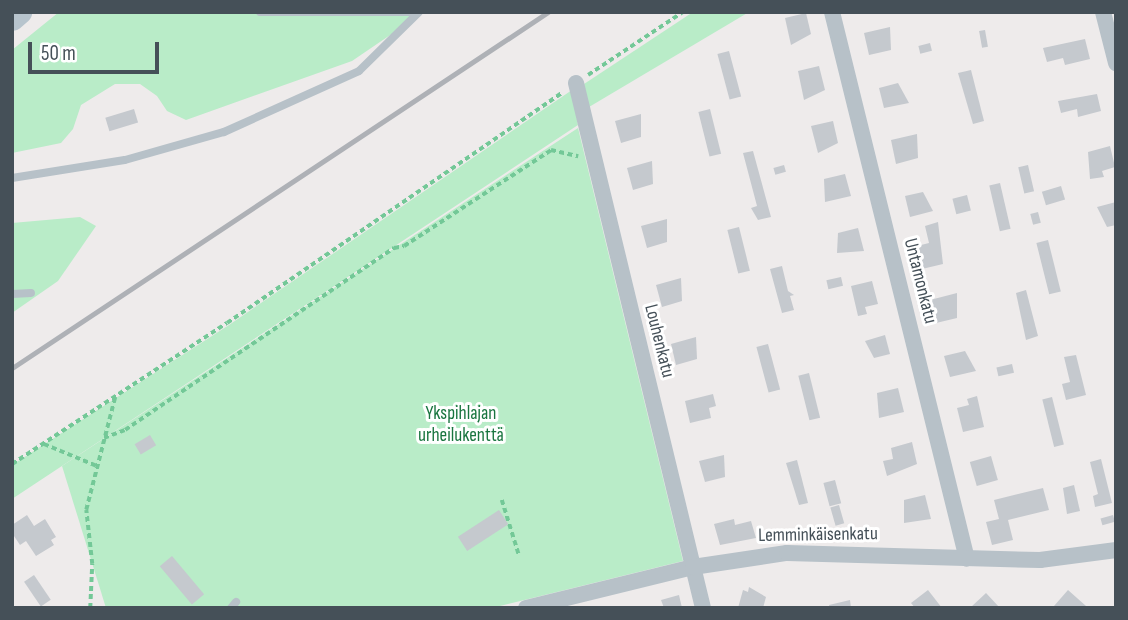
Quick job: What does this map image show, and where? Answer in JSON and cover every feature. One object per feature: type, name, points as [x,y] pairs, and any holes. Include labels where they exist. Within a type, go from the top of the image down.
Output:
[{"type":"main road","points":[[12,19],[20,12]]},
{"type":"street","name":"Untamonkatu","points":[[832,12],[967,559]]},
{"type":"street","points":[[1103,12],[1116,63]]},
{"type":"street","name":"Louhenkatu","points":[[576,83],[703,608]]},
{"type":"street","name":"Lemminkäisenkatu","points":[[526,608],[693,566],[787,553],[844,551],[967,559],[1040,560],[1116,550]]},
{"type":"lane","points":[[260,12],[409,12]]},
{"type":"lane","points":[[12,178],[125,160],[224,132],[359,71],[419,12]]},
{"type":"lane","points":[[12,295],[31,293]]},
{"type":"path","points":[[12,464],[683,12]]},
{"type":"path","points":[[104,438],[125,430],[394,248],[404,246],[551,150],[594,159]]},
{"type":"path","points":[[90,608],[92,564],[86,510],[115,396]]},
{"type":"path","points":[[44,444],[98,467]]},
{"type":"path","points":[[502,500],[519,555]]},
{"type":"green space","points":[[59,12],[424,12],[352,61],[186,120],[167,111],[157,96],[140,84],[115,84],[81,105],[73,129],[61,143],[12,153],[12,50]]},
{"type":"green space","points":[[693,12],[749,12],[589,107],[584,84]]},
{"type":"green space","points":[[572,90],[578,125],[12,499],[12,465],[229,325]]},
{"type":"green space","name":"Ykspihlajan urheilukenttä","points":[[578,128],[683,561],[492,608],[106,608],[62,466]]},
{"type":"green space","points":[[80,217],[96,226],[58,281],[12,313],[12,223]]},
{"type":"building","points":[[806,13],[811,34],[791,45],[785,18]]},
{"type":"building","points":[[890,27],[891,50],[869,55],[864,33]]},
{"type":"building","points":[[985,30],[988,47],[982,48],[979,31]]},
{"type":"building","points":[[1085,39],[1090,59],[1065,65],[1063,58],[1047,62],[1043,48]]},
{"type":"building","points":[[930,43],[932,51],[920,54],[918,46]]},
{"type":"building","points":[[729,51],[741,96],[730,100],[717,54]]},
{"type":"building","points":[[819,66],[825,90],[804,100],[798,71]]},
{"type":"building","points":[[971,70],[984,121],[973,124],[958,73]]},
{"type":"building","points":[[898,83],[909,103],[884,108],[879,88]]},
{"type":"building","points":[[1097,94],[1101,111],[1078,117],[1077,109],[1061,113],[1058,101]]},
{"type":"building","points":[[134,109],[138,122],[109,131],[105,118]]},
{"type":"building","points":[[710,109],[721,154],[709,157],[698,112]]},
{"type":"building","points":[[641,114],[641,137],[621,143],[615,121]]},
{"type":"building","points":[[833,121],[838,143],[818,153],[811,126]]},
{"type":"building","points":[[917,134],[918,158],[896,164],[891,140]]},
{"type":"building","points":[[1110,146],[1115,167],[1102,171],[1104,177],[1090,179],[1088,152]]},
{"type":"building","points":[[753,151],[771,217],[758,220],[751,208],[757,206],[743,153]]},
{"type":"building","points":[[652,161],[653,184],[633,190],[627,168]]},
{"type":"building","points":[[784,165],[786,172],[775,175],[773,168]]},
{"type":"building","points":[[1028,165],[1034,191],[1024,194],[1018,167]]},
{"type":"building","points":[[845,174],[851,196],[825,202],[824,179]]},
{"type":"building","points":[[1000,183],[1011,229],[1000,231],[989,185]]},
{"type":"building","points":[[1061,186],[1065,199],[1046,205],[1042,192]]},
{"type":"building","points":[[923,192],[933,211],[910,217],[905,196]]},
{"type":"building","points":[[967,195],[971,211],[956,214],[952,199]]},
{"type":"building","points":[[1116,202],[1116,225],[1107,227],[1097,207]]},
{"type":"building","points":[[1038,212],[1041,223],[1033,225],[1030,214]]},
{"type":"building","points":[[667,219],[667,242],[647,248],[641,226]]},
{"type":"building","points":[[938,222],[943,264],[922,269],[917,246],[929,243],[925,226]]},
{"type":"building","points":[[739,227],[750,271],[738,274],[727,230]]},
{"type":"building","points":[[858,228],[864,251],[837,253],[838,233]]},
{"type":"building","points":[[1048,240],[1061,291],[1049,294],[1036,243]]},
{"type":"building","points":[[782,266],[788,291],[794,295],[790,296],[794,310],[782,313],[770,269]]},
{"type":"building","points":[[841,277],[843,286],[828,289],[826,280]]},
{"type":"building","points":[[681,278],[682,301],[662,307],[656,285]]},
{"type":"building","points":[[872,281],[878,304],[865,307],[867,314],[858,316],[851,286]]},
{"type":"building","points":[[1026,290],[1038,336],[1026,340],[1016,293]]},
{"type":"building","points":[[957,293],[957,318],[936,323],[930,300]]},
{"type":"building","points":[[885,335],[890,354],[874,358],[865,341]]},
{"type":"building","points":[[696,337],[697,359],[676,365],[671,344]]},
{"type":"building","points":[[768,344],[780,389],[769,393],[756,347]]},
{"type":"building","points":[[965,351],[976,371],[950,377],[944,356]]},
{"type":"building","points":[[1076,355],[1086,395],[1066,400],[1062,384],[1070,382],[1064,357]]},
{"type":"building","points":[[1012,364],[1014,373],[998,376],[996,368]]},
{"type":"building","points":[[809,373],[820,418],[809,420],[798,376]]},
{"type":"building","points":[[898,388],[904,412],[879,418],[877,393]]},
{"type":"building","points":[[713,394],[716,406],[709,408],[711,418],[690,423],[685,401]]},
{"type":"building","points":[[977,396],[984,427],[963,432],[957,408],[969,405],[967,399]]},
{"type":"building","points":[[1052,397],[1064,445],[1054,447],[1042,399]]},
{"type":"building","points":[[150,435],[156,445],[141,455],[135,444]]},
{"type":"building","points":[[912,442],[917,464],[887,476],[883,461],[893,459],[891,448]]},
{"type":"building","points":[[724,455],[725,477],[705,482],[699,461]]},
{"type":"building","points":[[991,456],[998,480],[977,486],[970,462]]},
{"type":"building","points":[[1101,459],[1112,503],[1095,507],[1093,496],[1098,494],[1090,462]]},
{"type":"building","points":[[797,460],[808,503],[799,505],[786,463]]},
{"type":"building","points":[[835,480],[841,503],[830,506],[823,483]]},
{"type":"building","points":[[1074,485],[1080,511],[1067,514],[1063,488]]},
{"type":"building","points":[[1043,488],[1049,510],[1008,520],[1013,540],[992,545],[986,522],[999,519],[994,500]]},
{"type":"building","points":[[925,495],[931,519],[904,523],[904,500]]},
{"type":"building","points":[[839,505],[844,523],[836,526],[830,507]]},
{"type":"building","points":[[499,510],[508,524],[467,551],[458,537]]},
{"type":"building","points":[[27,515],[34,526],[45,519],[56,537],[51,540],[54,545],[36,556],[26,541],[20,545],[12,533],[12,525]]},
{"type":"building","points":[[1113,515],[1115,522],[1102,525],[1101,519]]},
{"type":"building","points":[[734,519],[735,525],[751,521],[756,538],[720,545],[714,524]]},
{"type":"building","points":[[172,556],[204,594],[192,605],[160,566]]},
{"type":"building","points":[[34,575],[51,600],[41,607],[24,582]]},
{"type":"building","points":[[749,587],[766,597],[763,608],[738,608],[743,590],[748,592]]},
{"type":"building","points":[[928,590],[942,608],[915,608],[911,603]]},
{"type":"building","points":[[1068,590],[1086,606],[1084,608],[1054,606]]},
{"type":"building","points":[[986,593],[1000,608],[970,608]]},
{"type":"building","points":[[679,595],[682,608],[664,608],[661,600]]},
{"type":"building","points":[[850,600],[851,608],[830,608],[829,605]]},
{"type":"railway","points":[[12,368],[548,12]]}]
